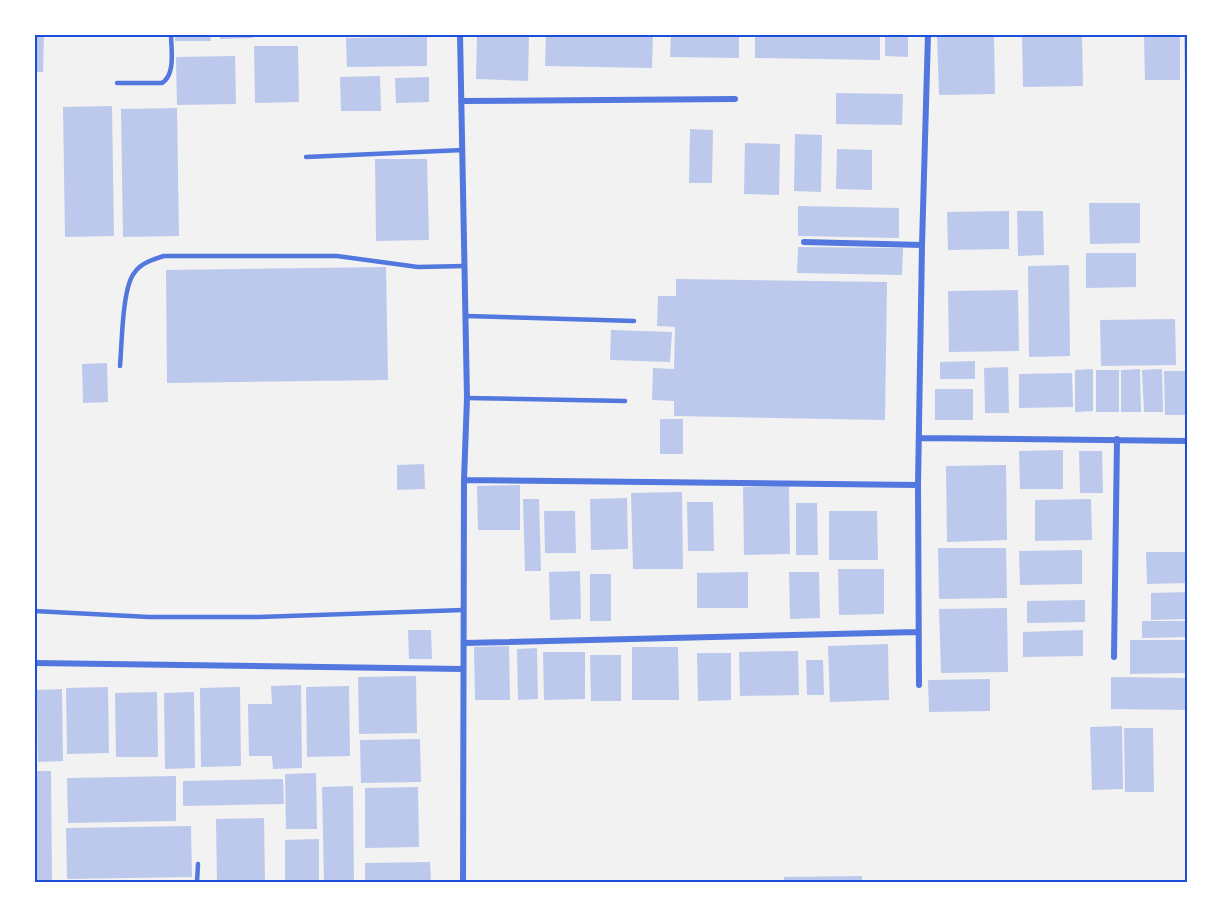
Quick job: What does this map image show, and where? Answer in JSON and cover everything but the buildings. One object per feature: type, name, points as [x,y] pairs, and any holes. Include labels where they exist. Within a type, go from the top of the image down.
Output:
[{"type":"street","points":[[460,34],[466,316],[462,669],[463,882]]},
{"type":"street","points":[[919,685],[918,485],[928,34]]},
{"type":"street","points":[[461,101],[735,99]]},
{"type":"street","points":[[804,242],[922,245]]},
{"type":"street","points":[[919,438],[1188,441]]},
{"type":"street","points":[[1114,657],[1117,439]]},
{"type":"street","points":[[464,480],[918,485]]},
{"type":"street","points":[[464,642],[917,632]]},
{"type":"street","points":[[34,663],[462,669]]},
{"type":"lane","points":[[117,83],[162,83],[167,79],[171,72],[171,34]]},
{"type":"lane","points":[[306,157],[463,150]]},
{"type":"lane","points":[[120,366],[128,281],[136,270],[149,261],[164,256],[337,256],[418,267],[464,267]]},
{"type":"lane","points":[[466,316],[634,321]]},
{"type":"lane","points":[[466,398],[625,401]]},
{"type":"lane","points":[[34,611],[149,617],[259,617],[463,610]]},
{"type":"lane","points":[[197,882],[198,864]]}]
